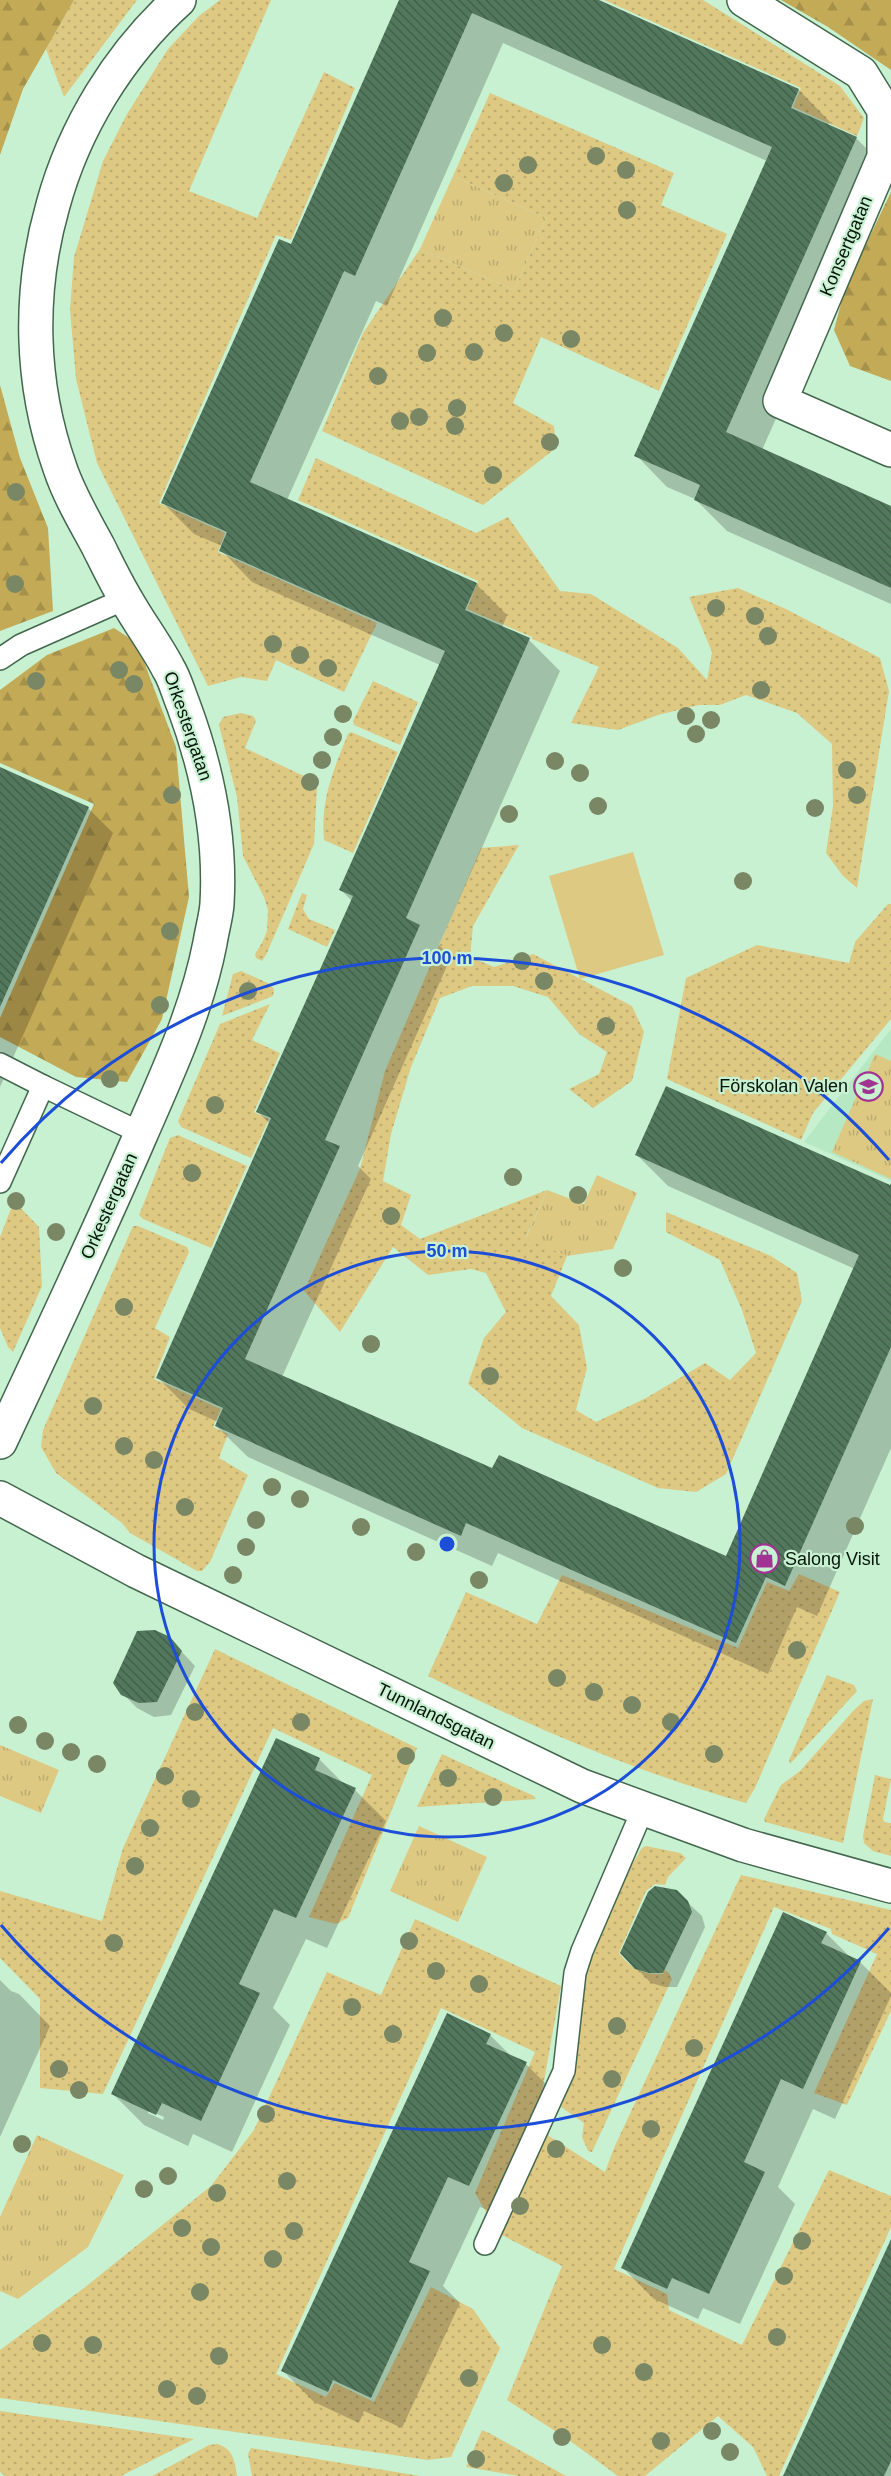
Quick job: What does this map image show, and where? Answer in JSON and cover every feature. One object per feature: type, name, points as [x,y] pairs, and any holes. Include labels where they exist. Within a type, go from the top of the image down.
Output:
[{"type":"street","name":"Orkestergatan","points":[[0,1442],[112,1202],[187,1027],[205,970],[217,906],[217,850],[212,798],[191,726],[170,670],[125,599],[71,495],[60,468],[41,399],[37,363],[35,311],[47,224],[57,189],[76,141],[111,79],[132,51],[178,0]]},
{"type":"street","name":"Konsertgatan","points":[[744,0],[861,73],[884,110],[884,157],[780,401],[891,450]]},
{"type":"street","name":"Tunnlandsgatan","points":[[0,1498],[136,1571],[582,1786],[743,1845],[891,1886]]},
{"type":"lane","points":[[0,659],[21,645],[125,599]]},
{"type":"lane","points":[[0,1064],[141,1133]]},
{"type":"lane","points":[[0,1182],[43,1086]]},
{"type":"lane","points":[[485,2244],[564,2071],[575,1973],[582,1951],[643,1809]]},
{"type":"shaded area","name":"Förskolan Valen","points":[[891,1030],[891,1181],[804,1142]]},
{"type":"green space","points":[[0,0],[74,0],[23,89],[0,155]]},
{"type":"green space","points":[[74,0],[137,0],[64,97],[46,49]]},
{"type":"green space","points":[[220,0],[271,0],[189,191],[257,218],[324,72],[355,88],[291,240],[276,235],[159,503],[225,533],[218,552],[377,623],[344,692],[276,660],[267,681],[241,677],[208,686],[97,463],[76,379],[70,310],[74,257],[103,161],[127,114],[168,49],[199,16]]},
{"type":"green space","points":[[604,0],[703,0],[840,86],[864,118],[857,136],[793,107],[801,88]]},
{"type":"green space","points":[[781,0],[891,0],[891,70],[828,27]]},
{"type":"green space","points":[[490,93],[674,173],[661,205],[727,234],[659,391],[541,337],[513,403],[554,426],[556,448],[483,505],[322,431],[363,333],[420,249],[514,290],[546,218],[453,176]]},
{"type":"green space","points":[[453,176],[546,218],[514,290],[420,249]]},
{"type":"green space","points":[[891,192],[891,381],[850,366],[834,330],[845,288]]},
{"type":"green space","points":[[0,385],[20,458],[48,528],[53,611],[0,631]]},
{"type":"green space","points":[[316,458],[476,533],[508,517],[560,591],[591,594],[678,648],[707,680],[712,652],[689,597],[738,588],[786,609],[880,658],[889,691],[857,888],[843,876],[826,853],[833,806],[832,744],[797,713],[746,695],[720,705],[699,705],[658,715],[618,730],[571,723],[599,667],[467,609],[478,581],[298,500]]},
{"type":"green space","points":[[114,628],[137,643],[176,747],[189,897],[162,1019],[127,1082],[76,1077],[0,1037],[0,1018],[94,804],[0,763],[0,690],[47,655]]},
{"type":"green space","points":[[373,681],[418,702],[400,745],[354,725],[353,721]]},
{"type":"green space","points":[[241,713],[253,716],[256,721],[245,748],[308,778],[317,788],[314,844],[262,961],[256,958],[255,954],[267,931],[268,910],[264,897],[243,856],[237,797],[219,725],[223,717]]},
{"type":"green space","points":[[351,732],[398,752],[353,853],[324,840],[323,826],[329,785],[348,734]]},
{"type":"green space","points":[[519,845],[473,926],[470,957],[494,967],[533,954],[632,1006],[644,1032],[632,1081],[593,1108],[569,1089],[599,1074],[607,1052],[579,1034],[548,997],[513,986],[472,986],[440,998],[411,1067],[391,1134],[383,1181],[411,1195],[401,1225],[420,1239],[547,1190],[526,1237],[567,1256],[551,1296],[579,1325],[587,1368],[576,1410],[596,1422],[646,1398],[705,1363],[730,1380],[756,1353],[742,1310],[720,1260],[666,1232],[666,1212],[771,1256],[797,1273],[802,1301],[726,1474],[696,1492],[658,1488],[522,1428],[468,1384],[484,1338],[506,1312],[486,1273],[471,1269],[428,1275],[393,1247],[340,1332],[304,1291],[360,1169],[385,1071],[481,848]]},
{"type":"green space","points":[[633,852],[664,955],[580,979],[549,876]]},
{"type":"green space","points":[[302,893],[307,895],[303,909],[309,919],[335,930],[327,947],[288,929]]},
{"type":"green space","points":[[888,904],[891,904],[891,1019],[813,1113],[801,1140],[667,1079],[686,978],[757,945],[849,963],[855,942]]},
{"type":"green space","points":[[241,971],[270,984],[274,989],[273,996],[222,1016],[233,974]]},
{"type":"green space","points":[[270,1004],[252,1040],[280,1053],[254,1112],[269,1119],[251,1158],[181,1127],[178,1121],[220,1024]]},
{"type":"green space","name":"Förskolan Valen","points":[[875,1054],[891,1061],[891,1179],[832,1152]]},
{"type":"green space","points":[[178,1135],[247,1166],[211,1248],[143,1219],[139,1215],[170,1138]]},
{"type":"green space","points":[[597,1175],[637,1193],[613,1249],[567,1256],[526,1238],[547,1190],[584,1204]]},
{"type":"green space","points":[[14,1201],[39,1227],[42,1286],[13,1352],[8,1347],[0,1328],[0,1237]]},
{"type":"green space","points":[[133,1226],[138,1226],[187,1247],[189,1252],[155,1328],[170,1337],[154,1379],[221,1409],[213,1427],[228,1434],[219,1458],[248,1475],[210,1562],[202,1571],[197,1571],[130,1533],[122,1523],[56,1473],[41,1447],[43,1430]]},
{"type":"green space","points":[[799,1574],[840,1592],[755,1788],[746,1803],[624,1763],[506,1713],[428,1676],[466,1592],[537,1624],[562,1575],[738,1648],[767,1582],[789,1591]]},
{"type":"green space","points":[[215,1649],[417,1748],[348,1918],[336,1924],[309,1917],[372,1775],[273,1728],[103,2094],[40,2088],[40,1999],[0,1958],[0,1891],[102,1921],[123,1848]]},
{"type":"green space","points":[[827,1675],[854,1685],[857,1691],[790,1764],[789,1760]]},
{"type":"green space","points":[[873,1699],[843,1843],[765,1822],[764,1819],[781,1785],[800,1771],[854,1710],[864,1701]]},
{"type":"green space","points":[[0,1745],[59,1770],[41,1813],[0,1796]]},
{"type":"green space","points":[[442,1754],[534,1796],[536,1799],[417,1807]]},
{"type":"green space","points":[[875,1775],[891,1779],[883,1819],[884,1822],[891,1823],[891,1856],[873,1851],[864,1843],[863,1836]]},
{"type":"green space","points":[[419,1826],[487,1857],[458,1922],[390,1891]]},
{"type":"green space","points":[[646,1846],[680,1853],[686,1858],[668,1877],[665,1885],[655,1884],[646,1891],[619,1953],[638,1970],[663,1974],[665,1970],[672,1979],[592,2152],[588,2151],[582,2137],[584,2123],[561,2107],[576,2067],[587,1962],[622,1881],[642,1848]]},
{"type":"green space","points":[[741,1875],[891,1910],[891,2011],[847,2105],[814,2093],[877,1954],[832,1934],[831,1929],[774,1907],[614,2269],[667,2294],[669,2310],[742,2345],[829,2170],[891,2196],[891,2227],[779,2476],[767,2476],[753,2447],[718,2416],[645,2476],[618,2476],[566,2438],[507,2400],[562,2266],[498,2233],[475,2193],[535,2052],[441,2008],[276,2374],[326,2397],[335,2383],[374,2402],[431,2287],[473,2309],[500,2348],[451,2457],[428,2460],[0,2398],[0,2350],[84,2288],[211,2186],[254,2130],[327,1972],[381,1995],[415,1919],[561,1986],[540,2103],[549,2136],[605,2172],[614,2148]]},
{"type":"green space","points":[[37,2135],[124,2175],[88,2247],[18,2299],[0,2291],[0,2217]]},
{"type":"green space","points":[[0,2411],[194,2439],[121,2476],[5,2476],[0,2472]]},
{"type":"green space","points":[[482,2430],[566,2476],[519,2476],[466,2467]]},
{"type":"green space","points":[[217,2444],[230,2452],[237,2476],[152,2476],[209,2445]]},
{"type":"green space","points":[[251,2448],[420,2476],[252,2476],[248,2454]]},
{"type":"building","points":[[399,0],[599,0],[799,89],[791,108],[857,137],[726,432],[891,506],[891,588],[694,500],[700,485],[634,456],[772,147],[472,13],[355,276],[344,271],[250,482],[477,583],[465,610],[530,638],[406,918],[420,925],[325,1140],[340,1146],[245,1359],[492,1468],[499,1455],[726,1556],[859,1255],[635,1155],[666,1086],[890,1185],[891,1183],[891,1347],[785,1586],[766,1577],[736,1643],[466,1523],[461,1536],[215,1426],[223,1408],[156,1378],[271,1118],[256,1112],[353,896],[339,890],[445,651],[219,551],[227,532],[161,503],[279,239],[291,244]]},
{"type":"building","points":[[0,767],[89,807],[0,1007]]},
{"type":"building","points":[[155,1630],[170,1637],[182,1651],[157,1702],[139,1703],[121,1695],[113,1683],[137,1631]]},
{"type":"building","points":[[276,1738],[320,1758],[315,1770],[356,1788],[296,1918],[274,1909],[239,1984],[260,1993],[201,2121],[162,2103],[156,2115],[111,2094]]},
{"type":"building","points":[[655,1886],[677,1890],[688,1901],[692,1912],[663,1973],[649,1973],[635,1969],[620,1953],[648,1892]]},
{"type":"building","points":[[783,1912],[827,1932],[821,1943],[861,1961],[803,2089],[781,2079],[744,2162],[765,2172],[709,2294],[672,2278],[667,2289],[621,2268]]},
{"type":"building","points":[[447,2013],[491,2034],[486,2044],[527,2062],[469,2186],[448,2177],[409,2262],[430,2271],[371,2398],[333,2380],[328,2392],[281,2371]]},
{"type":"building","points":[[891,2239],[891,2461],[884,2476],[783,2476]]},
{"type":"place","name":"Förskolan Valen","points":[[869,1086]]},
{"type":"place","name":"Salong Visit","points":[[764,1559]]}]
